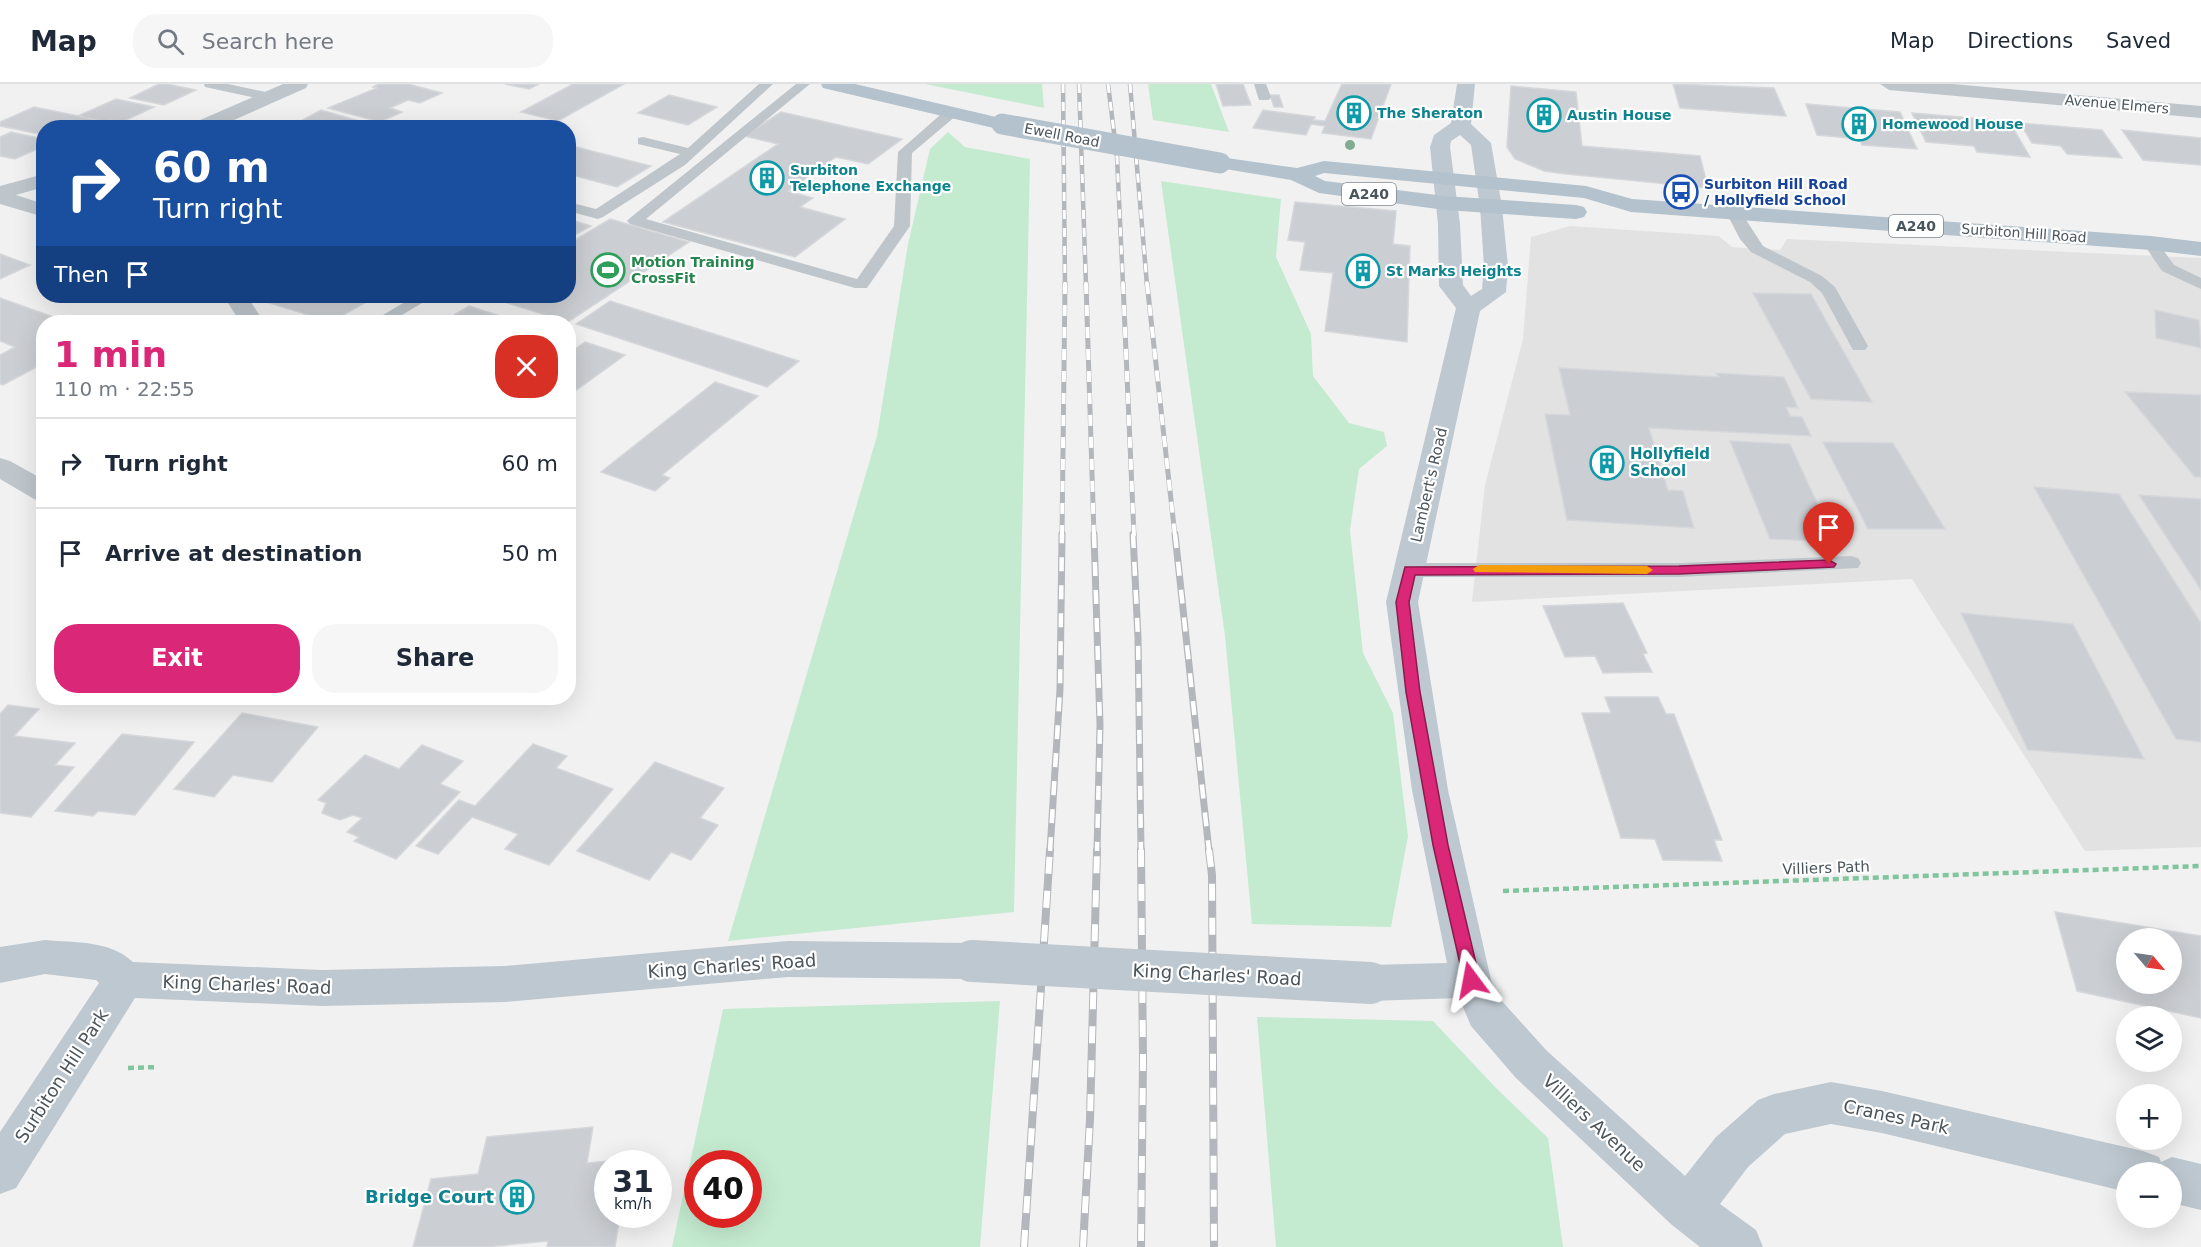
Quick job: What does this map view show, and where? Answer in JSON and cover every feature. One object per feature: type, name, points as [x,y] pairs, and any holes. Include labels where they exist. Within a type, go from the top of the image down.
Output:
[{"type":"main road","name":"Ewell Road","points":[[831,84],[1002,123],[1220,163],[1297,174],[1319,187],[1445,203]]},
{"type":"main road","name":"Ewell Road","points":[[1297,174],[1324,167],[1444,179]]},
{"type":"main road","name":"A240","points":[[1444,179],[1489,183]]},
{"type":"main road","name":"Surbiton Hill Road","points":[[1489,183],[1586,192],[1630,205],[2151,243],[2201,249]]},
{"type":"main road","name":"A240","points":[[1445,203],[1491,207]]},
{"type":"main road","name":"Surbiton Hill Road","points":[[1491,207],[1594,213],[1630,205]]},
{"type":"street","points":[[217,120],[299,84]]},
{"type":"street","points":[[1461,125],[1481,143],[1489,183],[1496,266],[1494,292],[1468,308],[1450,286],[1441,139],[1461,125],[1466,84]]},
{"type":"street","name":"Avenue Elmers","points":[[1889,84],[2201,112]]},
{"type":"street","points":[[0,195],[36,183]]},
{"type":"street","points":[[0,195],[36,208]]},
{"type":"street","name":"Lambert's Road","points":[[1468,308],[1402,602],[1413,692],[1430,790],[1471,980]]},
{"type":"street","points":[[0,467],[36,488]]},
{"type":"street","points":[[1,965],[45,957],[106,963],[124,980]]},
{"type":"street","name":"King Charles' Road","points":[[124,980],[322,988],[505,984],[788,959],[972,961],[1370,983],[1471,980]]},
{"type":"street","name":"Surbiton Hill Park","points":[[0,1172],[124,980]]},
{"type":"street","name":"Villiers Avenue","points":[[1471,980],[1486,1013],[1531,1064],[1688,1209],[1738,1247]]},
{"type":"street","name":"Cranes Park","points":[[1688,1209],[1732,1152],[1774,1115],[1832,1103],[1882,1112],[2116,1167]]},
{"type":"street","points":[[2182,1182],[2201,1187]]},
{"type":"lane","points":[[210,84],[270,97]]},
{"type":"lane","points":[[576,208],[598,214],[680,162],[767,84]]},
{"type":"lane","points":[[804,84],[635,221],[861,285],[902,226],[904,152],[952,112]]},
{"type":"lane","points":[[643,141],[689,152]]},
{"type":"lane","points":[[1734,212],[1748,239],[1757,249],[1816,279],[1829,290],[1859,346]]},
{"type":"lane","points":[[2151,243],[2169,268],[2201,284]]},
{"type":"lane","points":[[392,315],[413,303]]},
{"type":"lane","points":[[1409,570],[1679,570],[1851,563]]},
{"type":"path","name":"Villiers Path","points":[[1452,893],[2201,866]]},
{"type":"path","points":[[127,1068],[158,1067]]},
{"type":"shaded area","points":[[1570,226],[1719,236],[1732,247],[1757,249],[1780,250],[1787,239],[2201,258],[2201,847],[2085,851],[1912,579],[1472,602],[1485,485],[1523,339],[1531,237]]},
{"type":"green space","points":[[925,84],[1042,84],[1044,108]]},
{"type":"green space","points":[[1148,84],[1211,84],[1229,132],[1153,120]]},
{"type":"green space","points":[[948,132],[965,147],[1030,159],[1014,912],[728,941],[877,436],[908,244],[930,149]]},
{"type":"green space","points":[[1161,181],[1281,199],[1276,257],[1311,334],[1313,376],[1349,423],[1384,432],[1387,446],[1359,469],[1350,530],[1363,653],[1393,713],[1408,836],[1391,927],[1252,924],[1225,636]]},
{"type":"green space","points":[[1000,1001],[980,1247],[672,1247],[684,1191],[684,1228],[762,1228],[762,1150],[693,1150],[723,1009]]},
{"type":"green space","points":[[1257,1017],[1433,1021],[1497,1089],[1548,1138],[1563,1247],[1276,1247]]},
{"type":"building","points":[[159,84],[196,90],[164,105],[130,98]]},
{"type":"building","points":[[379,84],[408,84],[442,93],[420,103],[408,100],[390,108],[402,112],[384,120],[373,120],[328,108],[377,88],[373,87]]},
{"type":"building","points":[[505,84],[539,84],[529,89]]},
{"type":"building","points":[[573,84],[624,84],[560,120],[521,112]]},
{"type":"building","points":[[1216,84],[1243,84],[1251,105],[1223,106]]},
{"type":"building","name":"The Sheraton","points":[[1342,84],[1391,84],[1371,139],[1322,133],[1325,126],[1311,124],[1306,135],[1253,128],[1263,110],[1315,117],[1313,120],[1325,121]]},
{"type":"building","points":[[1673,84],[1774,88],[1786,116],[1680,108]]},
{"type":"building","name":"Austin House","points":[[1511,86],[1576,92],[1582,146],[1700,156],[1708,188],[1544,171],[1515,159],[1507,147]]},
{"type":"building","points":[[669,95],[717,107],[688,125],[638,113]]},
{"type":"building","points":[[1270,95],[1279,95],[1283,107],[1274,107]]},
{"type":"building","points":[[116,99],[154,107],[126,120],[96,120],[78,116]]},
{"type":"building","name":"Homewood House","points":[[1806,104],[1900,112],[1917,149],[1862,145],[1860,139],[1817,135]]},
{"type":"building","points":[[34,107],[96,120],[36,120],[36,133],[0,126],[0,122]]},
{"type":"building","points":[[321,110],[356,120],[303,120]]},
{"type":"building","name":"Surbiton Telephone Exchange","points":[[781,112],[902,139],[868,164],[836,157],[788,191],[813,198],[800,207],[845,219],[795,257],[663,222],[778,144],[744,136]]},
{"type":"building","points":[[1912,113],[2009,121],[2030,157],[1977,152],[1974,146],[1926,142]]},
{"type":"building","points":[[2020,123],[2102,130],[2122,158],[2067,154],[2061,146],[2032,143]]},
{"type":"building","points":[[2122,130],[2201,138],[2201,165],[2143,160]]},
{"type":"building","points":[[11,132],[36,137],[36,150],[15,159],[0,156],[0,137]]},
{"type":"building","points":[[576,147],[651,166],[617,187],[576,176]]},
{"type":"building","name":"St Marks Heights","points":[[1295,202],[1396,211],[1393,244],[1410,246],[1407,342],[1325,331],[1333,273],[1300,270],[1305,242],[1288,240]]},
{"type":"building","name":"Motion Training CrossFit","points":[[610,219],[689,242],[576,317],[546,315],[507,303],[576,303],[576,239]]},
{"type":"building","points":[[576,221],[591,226],[576,234]]},
{"type":"building","points":[[0,254],[30,265],[0,279]]},
{"type":"building","points":[[1753,293],[1811,294],[1872,402],[1811,399]]},
{"type":"building","points":[[0,298],[48,315],[36,315],[36,367],[3,385],[0,384],[0,355],[15,347],[0,341]]},
{"type":"building","points":[[610,301],[799,361],[767,387],[576,324]]},
{"type":"building","points":[[270,303],[365,303],[343,315],[308,315]]},
{"type":"building","points":[[469,306],[497,315],[454,315]]},
{"type":"building","points":[[2155,310],[2199,320],[2201,348],[2156,338]]},
{"type":"building","points":[[585,342],[625,355],[576,390],[576,348]]},
{"type":"building","name":"Hollyfield School","points":[[1559,368],[1719,377],[1716,373],[1784,377],[1798,408],[1786,407],[1790,416],[1802,417],[1811,436],[1649,428],[1668,490],[1683,491],[1694,528],[1567,520],[1545,414],[1570,415]]},
{"type":"building","points":[[715,382],[758,396],[662,475],[670,478],[655,491],[601,472]]},
{"type":"building","points":[[2125,392],[2201,395],[2201,477],[2195,477]]},
{"type":"building","points":[[1730,441],[1790,444],[1835,542],[1770,539]]},
{"type":"building","points":[[1823,442],[1893,443],[1945,529],[1868,529]]},
{"type":"building","points":[[2034,487],[2119,494],[2201,623],[2201,742],[2176,739]]},
{"type":"building","points":[[2139,495],[2201,499],[2201,590]]},
{"type":"building","points":[[1623,603],[1647,653],[1643,654],[1652,672],[1603,673],[1595,656],[1565,657],[1543,606]]},
{"type":"building","points":[[1961,613],[2073,624],[2144,759],[2028,750]]},
{"type":"building","points":[[1605,697],[1658,697],[1666,714],[1674,714],[1722,840],[1714,840],[1722,861],[1663,860],[1655,839],[1621,838],[1582,713],[1611,713]]},
{"type":"building","points":[[8,705],[39,709],[14,736],[75,743],[55,765],[74,767],[31,817],[0,813],[0,714]]},
{"type":"building","points":[[242,713],[318,727],[272,782],[233,775],[214,797],[174,789]]},
{"type":"building","points":[[122,734],[194,742],[135,815],[98,811],[93,816],[55,811]]},
{"type":"building","points":[[533,744],[567,756],[556,768],[613,789],[549,865],[505,849],[518,834],[472,817],[438,854],[416,846],[459,800],[475,806]]},
{"type":"building","points":[[422,745],[463,761],[440,784],[460,792],[396,859],[354,841],[359,837],[347,832],[362,818],[353,815],[340,820],[322,813],[326,803],[318,800],[365,755],[399,769]]},
{"type":"building","points":[[655,762],[724,788],[700,818],[718,825],[691,860],[671,852],[649,880],[577,851]]},
{"type":"building","points":[[2055,912],[2152,928],[2116,928],[2116,994],[2182,994],[2182,933],[2201,936],[2201,1018],[2182,1014],[2182,1006],[2146,1006],[2077,991]]},
{"type":"building","name":"Bridge Court","points":[[593,1127],[587,1163],[594,1162],[594,1228],[618,1228],[615,1247],[547,1247],[548,1241],[486,1247],[413,1247],[431,1179],[478,1174],[487,1137]]},
{"type":"railway","points":[[1063,84],[1065,284]]},
{"type":"railway","points":[[1079,84],[1086,285]]},
{"type":"railway","points":[[1108,84],[1117,157],[1123,285]]},
{"type":"railway","points":[[1130,84],[1147,285]]},
{"type":"railway","points":[[1086,283],[1094,536]]},
{"type":"railway","points":[[1123,283],[1134,536]]},
{"type":"railway","points":[[1147,283],[1175,536]]},
{"type":"railway","points":[[1062,536],[1065,284]]},
{"type":"railway","points":[[1050,851],[1060,689],[1062,534]]},
{"type":"railway","points":[[1094,534],[1100,725],[1097,851]]},
{"type":"railway","points":[[1133,534],[1138,638],[1141,851]]},
{"type":"railway","points":[[1175,534],[1209,851]]},
{"type":"railway","points":[[1024,1247],[1050,850]]},
{"type":"railway","points":[[1083,1247],[1090,1119],[1097,850]]},
{"type":"railway","points":[[1141,850],[1143,1060],[1141,1247]]},
{"type":"railway","points":[[1209,850],[1212,875],[1214,1247]]},
{"type":"slow traffic","points":[[1479,569],[1647,570]]},
{"type":"place","name":"The Sheraton","points":[[1354,113]]},
{"type":"place","name":"Austin House","points":[[1544,115]]},
{"type":"place","name":"Homewood House","points":[[1859,124]]},
{"type":"place","name":"Surbiton Telephone Exchange","points":[[767,178]]},
{"type":"place","name":"Surbiton Hill Road / Hollyfield School","points":[[1681,192]]},
{"type":"place","name":"Motion Training CrossFit","points":[[608,270]]},
{"type":"place","name":"St Marks Heights","points":[[1363,271]]},
{"type":"place","name":"Hollyfield School","points":[[1607,463]]},
{"type":"place","name":"Bridge Court","points":[[517,1197]]},
{"type":"route","points":[[1471,980],[1440,845],[1413,692],[1402,602],[1409,570],[1679,570],[1829,564]]}]
